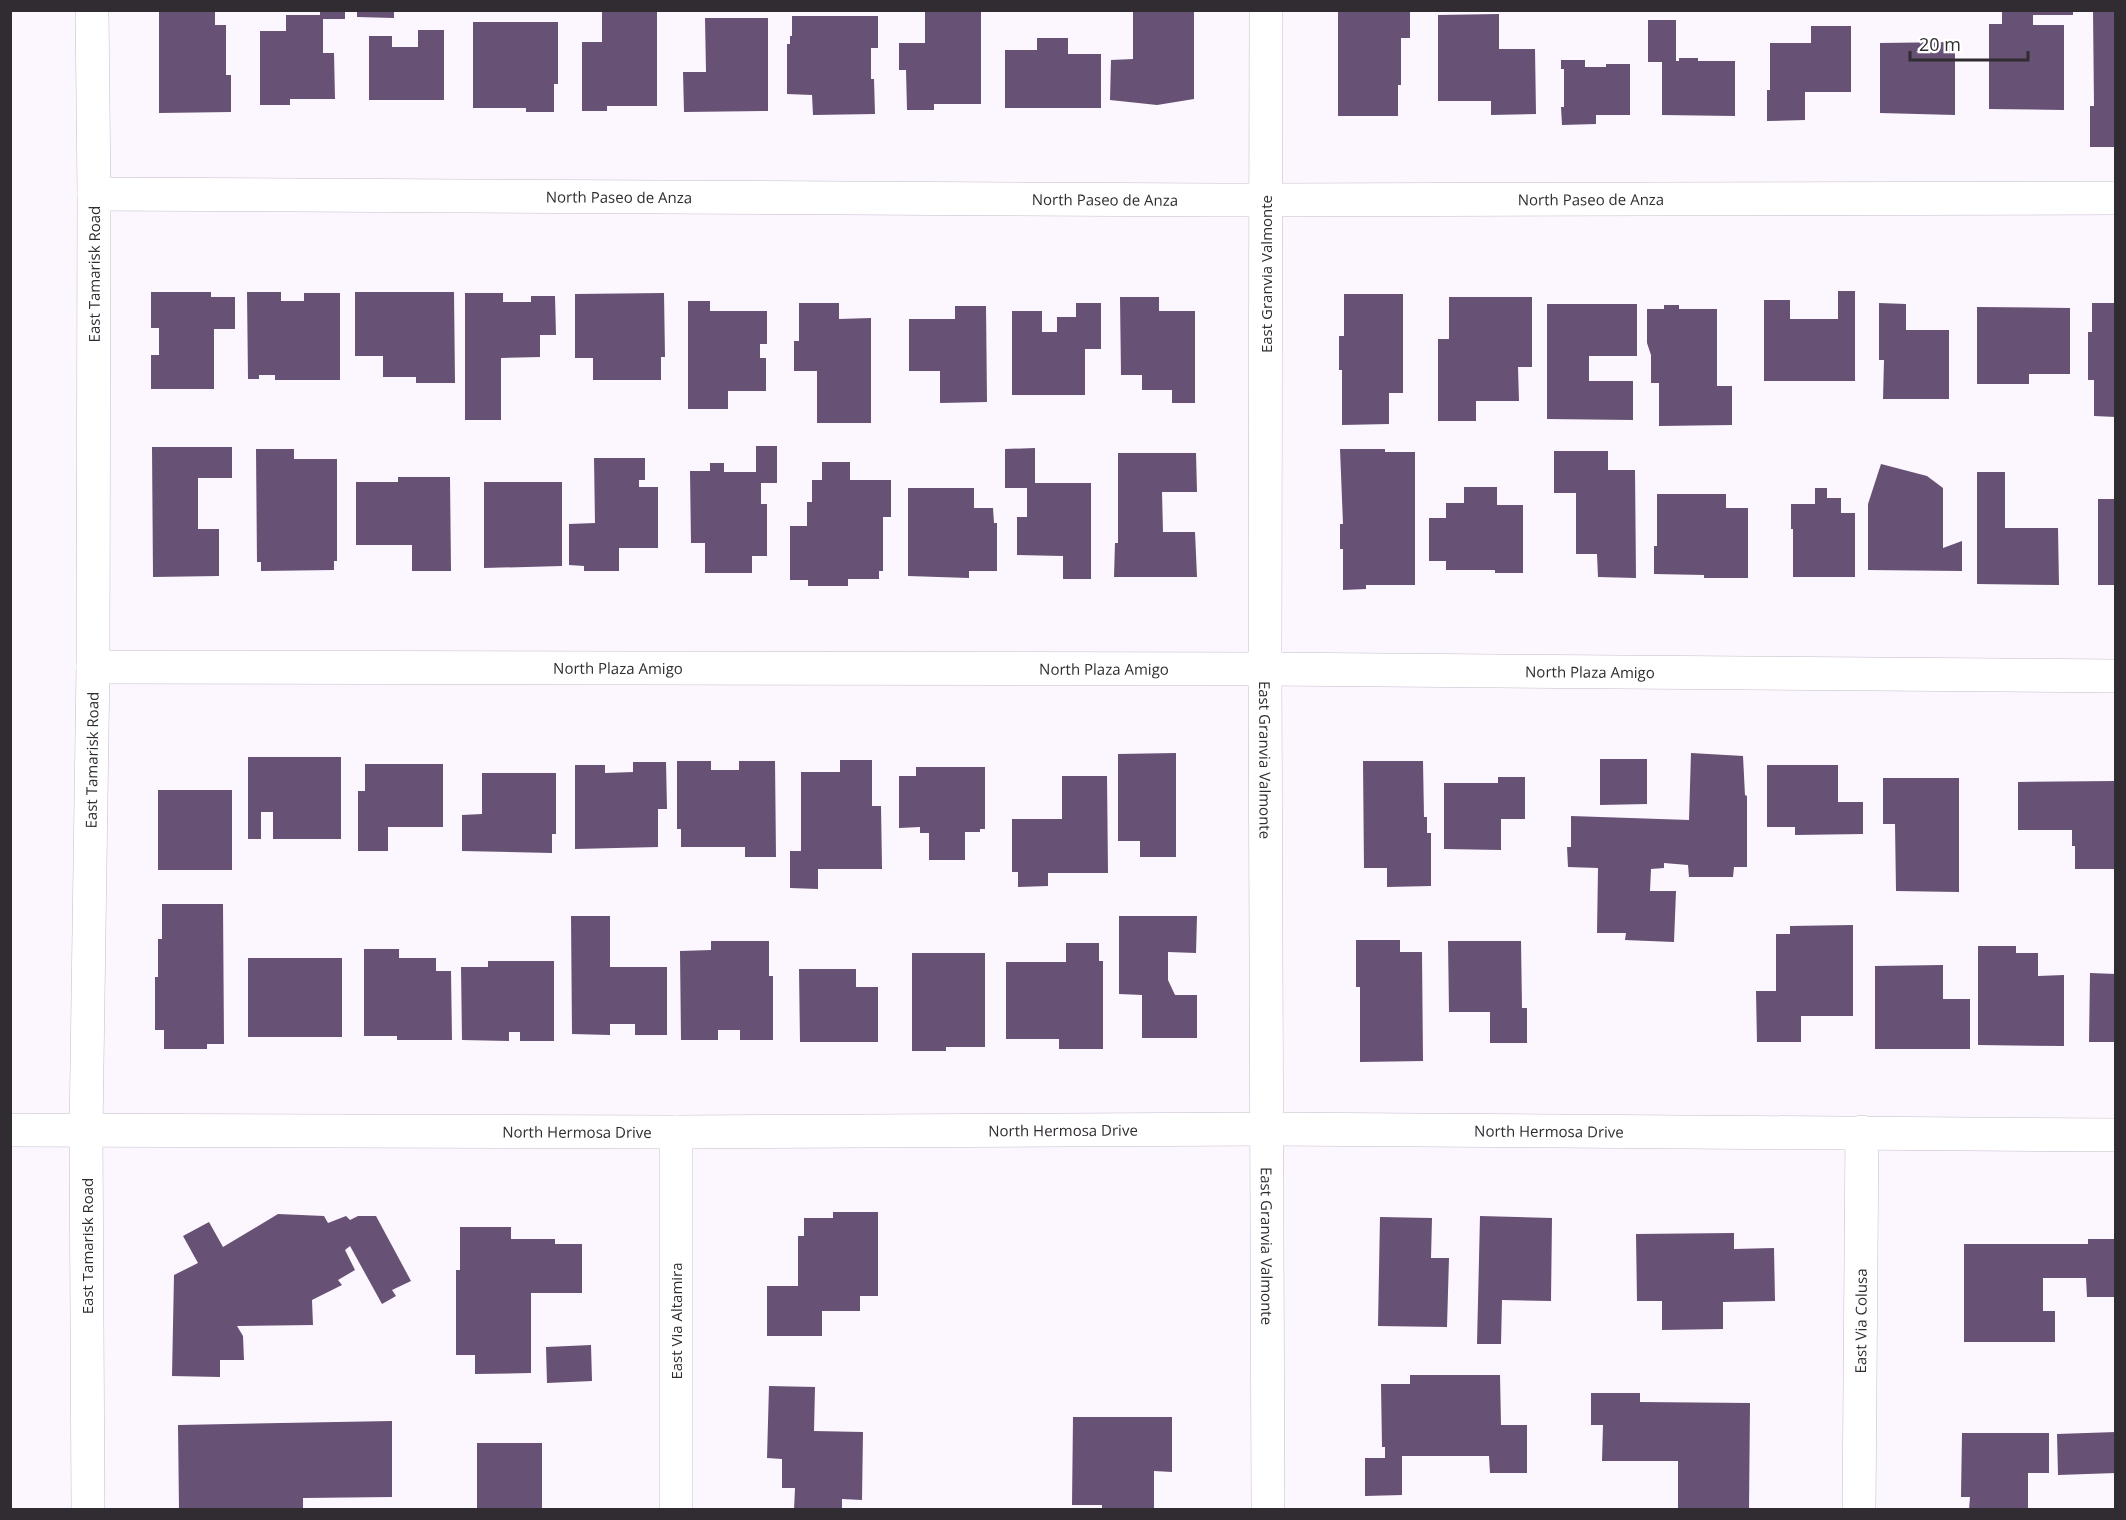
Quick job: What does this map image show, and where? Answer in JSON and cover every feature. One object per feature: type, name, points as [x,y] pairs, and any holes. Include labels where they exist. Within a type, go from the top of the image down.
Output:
[{"type":"street","name":"East Tamarisk Road","points":[[88,1509],[86,1131],[93,667],[92,10]]},
{"type":"street","name":"East Granvia Valmonte","points":[[1266,10],[1264,669],[1268,1509]]},
{"type":"street","name":"North Paseo de Anza","points":[[94,194],[1266,200],[2115,198]]},
{"type":"street","name":"North Plaza Amigo","points":[[93,667],[1264,669],[2115,676]]},
{"type":"street","name":"North Hermosa Drive","points":[[10,1130],[676,1132],[1267,1129],[2115,1135]]},
{"type":"street","name":"East Via Altamira","points":[[676,1132],[676,1509]]},
{"type":"street","name":"East Via Colusa","points":[[1859,1509],[1862,1132]]},
{"type":"building","points":[[159,10],[215,10],[215,25],[226,25],[226,75],[231,75],[231,112],[159,113]]},
{"type":"building","points":[[320,10],[345,10],[345,19],[323,19],[323,53],[334,53],[335,99],[290,99],[290,105],[260,105],[260,31],[286,31],[286,15],[320,15]]},
{"type":"building","points":[[357,10],[394,10],[394,18],[357,17]]},
{"type":"building","points":[[602,10],[657,10],[657,106],[607,106],[607,111],[582,111],[582,42],[602,42]]},
{"type":"building","points":[[925,10],[981,10],[981,104],[934,104],[934,110],[907,110],[906,70],[899,70],[899,43],[925,43]]},
{"type":"building","points":[[1133,10],[1194,10],[1194,99],[1157,105],[1110,100],[1111,60],[1133,59]]},
{"type":"building","points":[[1338,10],[1410,10],[1410,38],[1401,38],[1401,85],[1398,85],[1398,116],[1338,116]]},
{"type":"building","points":[[2002,10],[2073,10],[2073,15],[2033,15],[2033,25],[2064,25],[2064,110],[1989,109],[1989,24],[2002,24]]},
{"type":"building","points":[[2093,10],[2116,10],[2116,147],[2090,147],[2090,106],[2094,106]]},
{"type":"building","points":[[1499,14],[1499,49],[1535,49],[1536,114],[1491,115],[1491,101],[1438,101],[1438,15]]},
{"type":"building","points":[[792,16],[878,16],[878,48],[871,48],[871,79],[874,79],[875,114],[813,115],[812,95],[787,94],[787,44],[790,44],[790,36],[792,36]]},
{"type":"building","points":[[705,18],[768,18],[768,111],[684,112],[683,72],[706,72]]},
{"type":"building","points":[[1648,20],[1676,20],[1676,61],[1679,61],[1679,58],[1698,58],[1698,61],[1735,61],[1735,116],[1662,115],[1662,62],[1648,62]]},
{"type":"building","points":[[473,22],[558,22],[558,84],[554,84],[554,112],[526,112],[526,108],[473,108]]},
{"type":"building","points":[[1811,26],[1851,26],[1851,92],[1805,92],[1805,120],[1767,121],[1767,90],[1770,90],[1770,43],[1811,43]]},
{"type":"building","points":[[418,30],[444,30],[444,100],[369,100],[369,36],[392,36],[392,47],[418,47]]},
{"type":"building","points":[[1037,38],[1068,38],[1068,54],[1101,54],[1101,108],[1005,108],[1005,50],[1037,50]]},
{"type":"building","points":[[1955,42],[1955,115],[1880,113],[1880,43]]},
{"type":"building","points":[[1561,60],[1585,60],[1585,67],[1630,64],[1630,115],[1596,115],[1596,124],[1562,125],[1564,69],[1561,69]]},
{"type":"building","points":[[1838,291],[1855,291],[1855,381],[1764,381],[1764,300],[1790,300],[1790,319],[1838,319]]},
{"type":"building","points":[[151,292],[211,292],[211,297],[235,297],[235,329],[214,329],[214,389],[151,389],[151,355],[159,355],[159,328],[151,328]]},
{"type":"building","points":[[247,292],[281,292],[281,301],[304,301],[304,293],[340,293],[340,380],[275,380],[275,375],[259,375],[259,379],[248,379]]},
{"type":"building","points":[[355,292],[454,292],[455,383],[416,383],[416,377],[383,377],[383,356],[355,356]]},
{"type":"building","points":[[465,293],[503,293],[503,302],[531,302],[531,296],[555,296],[556,335],[540,335],[540,357],[501,358],[501,420],[465,420]]},
{"type":"building","points":[[664,293],[665,357],[661,357],[661,380],[593,380],[593,358],[575,358],[575,294]]},
{"type":"building","points":[[1344,294],[1403,294],[1403,393],[1389,393],[1389,424],[1342,425],[1342,370],[1339,370],[1339,336],[1344,336]]},
{"type":"building","points":[[1120,297],[1159,297],[1159,311],[1195,311],[1195,403],[1172,403],[1172,390],[1142,390],[1142,375],[1121,375]]},
{"type":"building","points":[[1449,297],[1532,297],[1532,367],[1518,367],[1519,401],[1476,401],[1476,421],[1438,421],[1438,339],[1449,339]]},
{"type":"building","points":[[688,301],[710,301],[710,311],[767,311],[767,344],[760,344],[760,358],[766,358],[766,391],[728,391],[728,409],[688,409]]},
{"type":"building","points":[[799,303],[839,303],[839,319],[871,318],[871,423],[817,423],[817,371],[794,371],[794,341],[799,341]]},
{"type":"building","points":[[1076,303],[1101,303],[1101,349],[1085,349],[1085,395],[1012,395],[1012,311],[1042,311],[1042,332],[1057,332],[1057,317],[1076,317]]},
{"type":"building","points":[[1879,303],[1906,304],[1906,330],[1949,330],[1949,399],[1883,399],[1884,360],[1879,360]]},
{"type":"building","points":[[2092,303],[2116,303],[2116,417],[2094,416],[2094,380],[2088,380],[2088,332],[2092,332]]},
{"type":"building","points":[[1547,304],[1637,304],[1637,356],[1589,356],[1589,381],[1633,381],[1633,420],[1547,419]]},
{"type":"building","points":[[1664,305],[1679,305],[1679,309],[1717,309],[1717,386],[1732,386],[1732,425],[1659,426],[1659,383],[1651,383],[1651,355],[1647,343],[1647,309],[1664,309]]},
{"type":"building","points":[[955,306],[986,306],[987,402],[940,403],[940,371],[909,371],[909,319],[955,319]]},
{"type":"building","points":[[1977,307],[2070,308],[2070,374],[2029,374],[2029,384],[1977,384]]},
{"type":"building","points":[[756,446],[777,446],[777,483],[761,483],[761,504],[767,504],[767,556],[752,556],[752,573],[705,573],[705,543],[691,543],[690,471],[710,471],[710,463],[724,463],[724,472],[756,472]]},
{"type":"building","points":[[152,447],[232,447],[232,478],[198,478],[198,529],[219,529],[219,576],[153,577]]},
{"type":"building","points":[[1035,448],[1035,483],[1091,483],[1091,579],[1063,579],[1063,556],[1017,555],[1017,517],[1027,517],[1027,488],[1005,488],[1005,449]]},
{"type":"building","points":[[256,449],[294,449],[294,459],[337,459],[337,561],[334,561],[334,570],[261,571],[261,562],[257,562]]},
{"type":"building","points":[[1340,449],[1415,452],[1415,585],[1366,585],[1366,589],[1343,590],[1343,549],[1340,549],[1340,524],[1343,524]]},
{"type":"building","points":[[1554,451],[1608,451],[1608,470],[1635,470],[1636,578],[1598,577],[1597,554],[1576,554],[1576,493],[1554,493]]},
{"type":"building","points":[[1118,453],[1196,453],[1197,492],[1162,492],[1163,532],[1195,532],[1197,577],[1114,577],[1115,543],[1118,543]]},
{"type":"building","points":[[594,458],[645,458],[645,480],[639,480],[639,487],[658,487],[658,548],[619,548],[619,571],[584,571],[584,566],[569,565],[569,524],[595,523]]},
{"type":"building","points":[[822,462],[850,462],[850,480],[891,480],[891,517],[883,517],[883,571],[879,571],[879,579],[848,579],[848,586],[808,586],[808,580],[790,580],[790,526],[807,526],[807,502],[812,502],[812,480],[822,480]]},
{"type":"building","points":[[1881,464],[1927,476],[1943,488],[1943,548],[1962,541],[1962,571],[1868,570],[1868,504]]},
{"type":"building","points":[[1977,472],[2005,472],[2005,528],[2058,528],[2059,585],[1977,584]]},
{"type":"building","points":[[398,477],[450,477],[451,571],[412,571],[412,545],[356,545],[356,482],[398,482]]},
{"type":"building","points":[[484,482],[562,482],[562,566],[484,568]]},
{"type":"building","points":[[1464,487],[1497,487],[1497,505],[1523,505],[1523,573],[1495,573],[1495,570],[1446,570],[1446,561],[1429,561],[1429,518],[1446,518],[1446,503],[1464,503]]},
{"type":"building","points":[[908,488],[974,488],[974,508],[993,508],[994,523],[997,523],[997,571],[969,571],[969,578],[908,576]]},
{"type":"building","points":[[1815,488],[1827,488],[1827,498],[1841,498],[1841,513],[1855,513],[1855,577],[1793,577],[1791,504],[1815,504]]},
{"type":"building","points":[[1657,494],[1726,494],[1726,508],[1748,508],[1748,578],[1704,578],[1704,575],[1654,574],[1654,546],[1657,546]]},
{"type":"building","points":[[2098,499],[2116,499],[2116,585],[2098,585]]},
{"type":"building","points":[[1176,753],[1176,857],[1140,857],[1140,841],[1118,841],[1118,754]]},
{"type":"building","points":[[1691,753],[1743,756],[1745,795],[1747,796],[1747,867],[1734,867],[1733,877],[1689,877],[1688,865],[1664,863],[1664,868],[1651,869],[1650,891],[1676,891],[1674,942],[1625,940],[1626,933],[1597,933],[1598,868],[1568,867],[1567,847],[1571,847],[1571,816],[1689,820]]},
{"type":"building","points":[[248,757],[341,757],[341,839],[273,839],[273,812],[261,812],[261,839],[248,839]]},
{"type":"building","points":[[1600,759],[1647,759],[1647,804],[1600,805]]},
{"type":"building","points":[[840,760],[872,760],[872,806],[881,806],[882,869],[818,869],[818,889],[790,888],[790,851],[801,851],[801,772],[840,772]]},
{"type":"building","points":[[677,761],[711,761],[711,770],[739,770],[739,761],[775,761],[776,857],[745,857],[745,847],[681,847],[681,829],[677,829]]},
{"type":"building","points":[[1363,761],[1423,761],[1424,817],[1427,817],[1427,833],[1431,833],[1431,886],[1387,887],[1387,868],[1364,868]]},
{"type":"building","points":[[633,762],[666,762],[667,809],[658,809],[658,847],[575,849],[575,765],[605,765],[605,773],[633,772]]},
{"type":"building","points":[[365,764],[443,764],[443,827],[388,827],[388,851],[358,851],[358,791],[365,791]]},
{"type":"building","points":[[1767,765],[1838,765],[1838,802],[1863,802],[1863,834],[1795,835],[1795,827],[1767,827]]},
{"type":"building","points":[[916,767],[985,767],[985,829],[980,829],[980,832],[965,832],[965,860],[929,860],[929,833],[920,833],[920,827],[899,828],[899,776],[916,776]]},
{"type":"building","points":[[482,773],[556,773],[556,834],[552,834],[552,853],[462,851],[462,815],[482,814]]},
{"type":"building","points":[[1062,776],[1107,776],[1108,873],[1048,873],[1048,886],[1018,887],[1018,872],[1012,872],[1012,819],[1062,819]]},
{"type":"building","points":[[1498,777],[1525,777],[1525,819],[1501,819],[1501,850],[1444,849],[1444,783],[1498,783]]},
{"type":"building","points":[[1883,778],[1959,778],[1959,892],[1896,891],[1895,824],[1883,824]]},
{"type":"building","points":[[2116,781],[2116,869],[2075,869],[2072,830],[2018,830],[2018,782]]},
{"type":"building","points":[[158,790],[232,790],[232,870],[158,870]]},
{"type":"building","points":[[162,904],[223,904],[224,1044],[207,1044],[207,1049],[164,1049],[164,1030],[155,1030],[155,977],[158,977],[158,939],[162,939]]},
{"type":"building","points":[[571,916],[610,916],[610,967],[667,967],[667,1035],[635,1035],[635,1024],[610,1024],[610,1035],[572,1034]]},
{"type":"building","points":[[1119,916],[1197,916],[1196,953],[1168,952],[1168,980],[1175,995],[1197,995],[1197,1038],[1142,1038],[1142,995],[1119,994]]},
{"type":"building","points":[[1853,925],[1853,1016],[1801,1016],[1801,1042],[1757,1042],[1756,991],[1776,991],[1776,934],[1790,934],[1790,926]]},
{"type":"building","points":[[1356,940],[1400,940],[1400,952],[1422,952],[1423,1061],[1360,1062],[1360,987],[1356,987]]},
{"type":"building","points":[[711,941],[769,941],[769,976],[773,976],[773,1040],[740,1040],[740,1030],[718,1030],[718,1040],[681,1040],[680,951],[711,950]]},
{"type":"building","points":[[1448,941],[1521,941],[1522,1008],[1527,1008],[1527,1043],[1490,1043],[1490,1012],[1449,1012]]},
{"type":"building","points":[[1066,943],[1099,943],[1099,961],[1103,961],[1103,1049],[1059,1049],[1059,1039],[1006,1039],[1006,962],[1066,962]]},
{"type":"building","points":[[1978,946],[2016,946],[2016,953],[2038,953],[2038,976],[2064,975],[2064,1046],[1978,1045]]},
{"type":"building","points":[[364,949],[399,949],[399,958],[436,958],[436,971],[451,971],[452,1040],[397,1040],[397,1036],[364,1036]]},
{"type":"building","points":[[912,953],[985,953],[985,1047],[946,1047],[946,1051],[912,1051]]},
{"type":"building","points":[[248,958],[342,958],[342,1037],[248,1037]]},
{"type":"building","points":[[488,961],[554,961],[554,1041],[520,1041],[520,1032],[509,1032],[509,1041],[462,1040],[461,967],[488,967]]},
{"type":"building","points":[[1943,965],[1943,999],[1970,999],[1970,1049],[1875,1049],[1875,966]]},
{"type":"building","points":[[799,969],[856,969],[856,987],[878,987],[878,1042],[800,1042]]},
{"type":"building","points":[[2090,973],[2116,974],[2116,1042],[2089,1042]]},
{"type":"building","points":[[833,1212],[878,1212],[878,1296],[860,1296],[860,1311],[822,1311],[822,1336],[767,1336],[767,1286],[798,1286],[798,1236],[804,1236],[804,1218],[833,1218]]},
{"type":"building","points":[[278,1214],[324,1216],[328,1223],[346,1216],[350,1220],[358,1216],[376,1216],[411,1281],[392,1290],[396,1296],[382,1304],[350,1246],[345,1250],[355,1270],[338,1280],[342,1285],[312,1300],[313,1325],[237,1326],[243,1336],[244,1360],[220,1360],[220,1377],[172,1376],[174,1275],[198,1263],[183,1236],[209,1222],[223,1247]]},
{"type":"building","points":[[1480,1216],[1552,1218],[1551,1301],[1502,1300],[1501,1344],[1477,1344]]},
{"type":"building","points":[[1380,1217],[1432,1218],[1431,1258],[1449,1258],[1447,1327],[1378,1326]]},
{"type":"building","points":[[460,1227],[511,1227],[511,1239],[555,1239],[555,1244],[582,1244],[582,1293],[531,1293],[531,1373],[475,1374],[475,1355],[456,1355],[456,1270],[460,1270]]},
{"type":"building","points":[[1734,1233],[1734,1249],[1774,1248],[1775,1301],[1723,1302],[1723,1329],[1662,1330],[1662,1301],[1637,1301],[1636,1234]]},
{"type":"building","points":[[2088,1239],[2116,1239],[2116,1297],[2087,1297],[2086,1278],[2043,1278],[2043,1311],[2055,1311],[2055,1342],[1964,1342],[1964,1244],[2088,1244]]},
{"type":"building","points":[[591,1345],[592,1381],[547,1383],[546,1347]]},
{"type":"building","points":[[1410,1375],[1500,1375],[1501,1425],[1527,1425],[1527,1473],[1490,1473],[1489,1456],[1402,1456],[1402,1495],[1365,1496],[1365,1458],[1385,1458],[1385,1447],[1382,1447],[1381,1384],[1410,1384]]},
{"type":"building","points":[[769,1386],[815,1387],[814,1431],[863,1432],[862,1500],[842,1499],[842,1510],[794,1510],[795,1488],[782,1488],[782,1459],[767,1458]]},
{"type":"building","points":[[1591,1393],[1640,1393],[1640,1402],[1750,1403],[1749,1510],[1678,1510],[1678,1461],[1602,1461],[1603,1425],[1591,1425]]},
{"type":"building","points":[[1073,1417],[1172,1417],[1172,1472],[1154,1471],[1154,1510],[1102,1510],[1102,1505],[1072,1505]]},
{"type":"building","points":[[392,1421],[392,1497],[303,1498],[303,1510],[179,1509],[178,1425]]},
{"type":"building","points":[[2116,1432],[2116,1473],[2058,1475],[2057,1434]]},
{"type":"building","points":[[1962,1433],[2049,1433],[2049,1473],[2028,1473],[2028,1510],[1969,1510],[1970,1497],[1961,1497]]},
{"type":"building","points":[[477,1443],[542,1443],[542,1510],[477,1510]]}]
